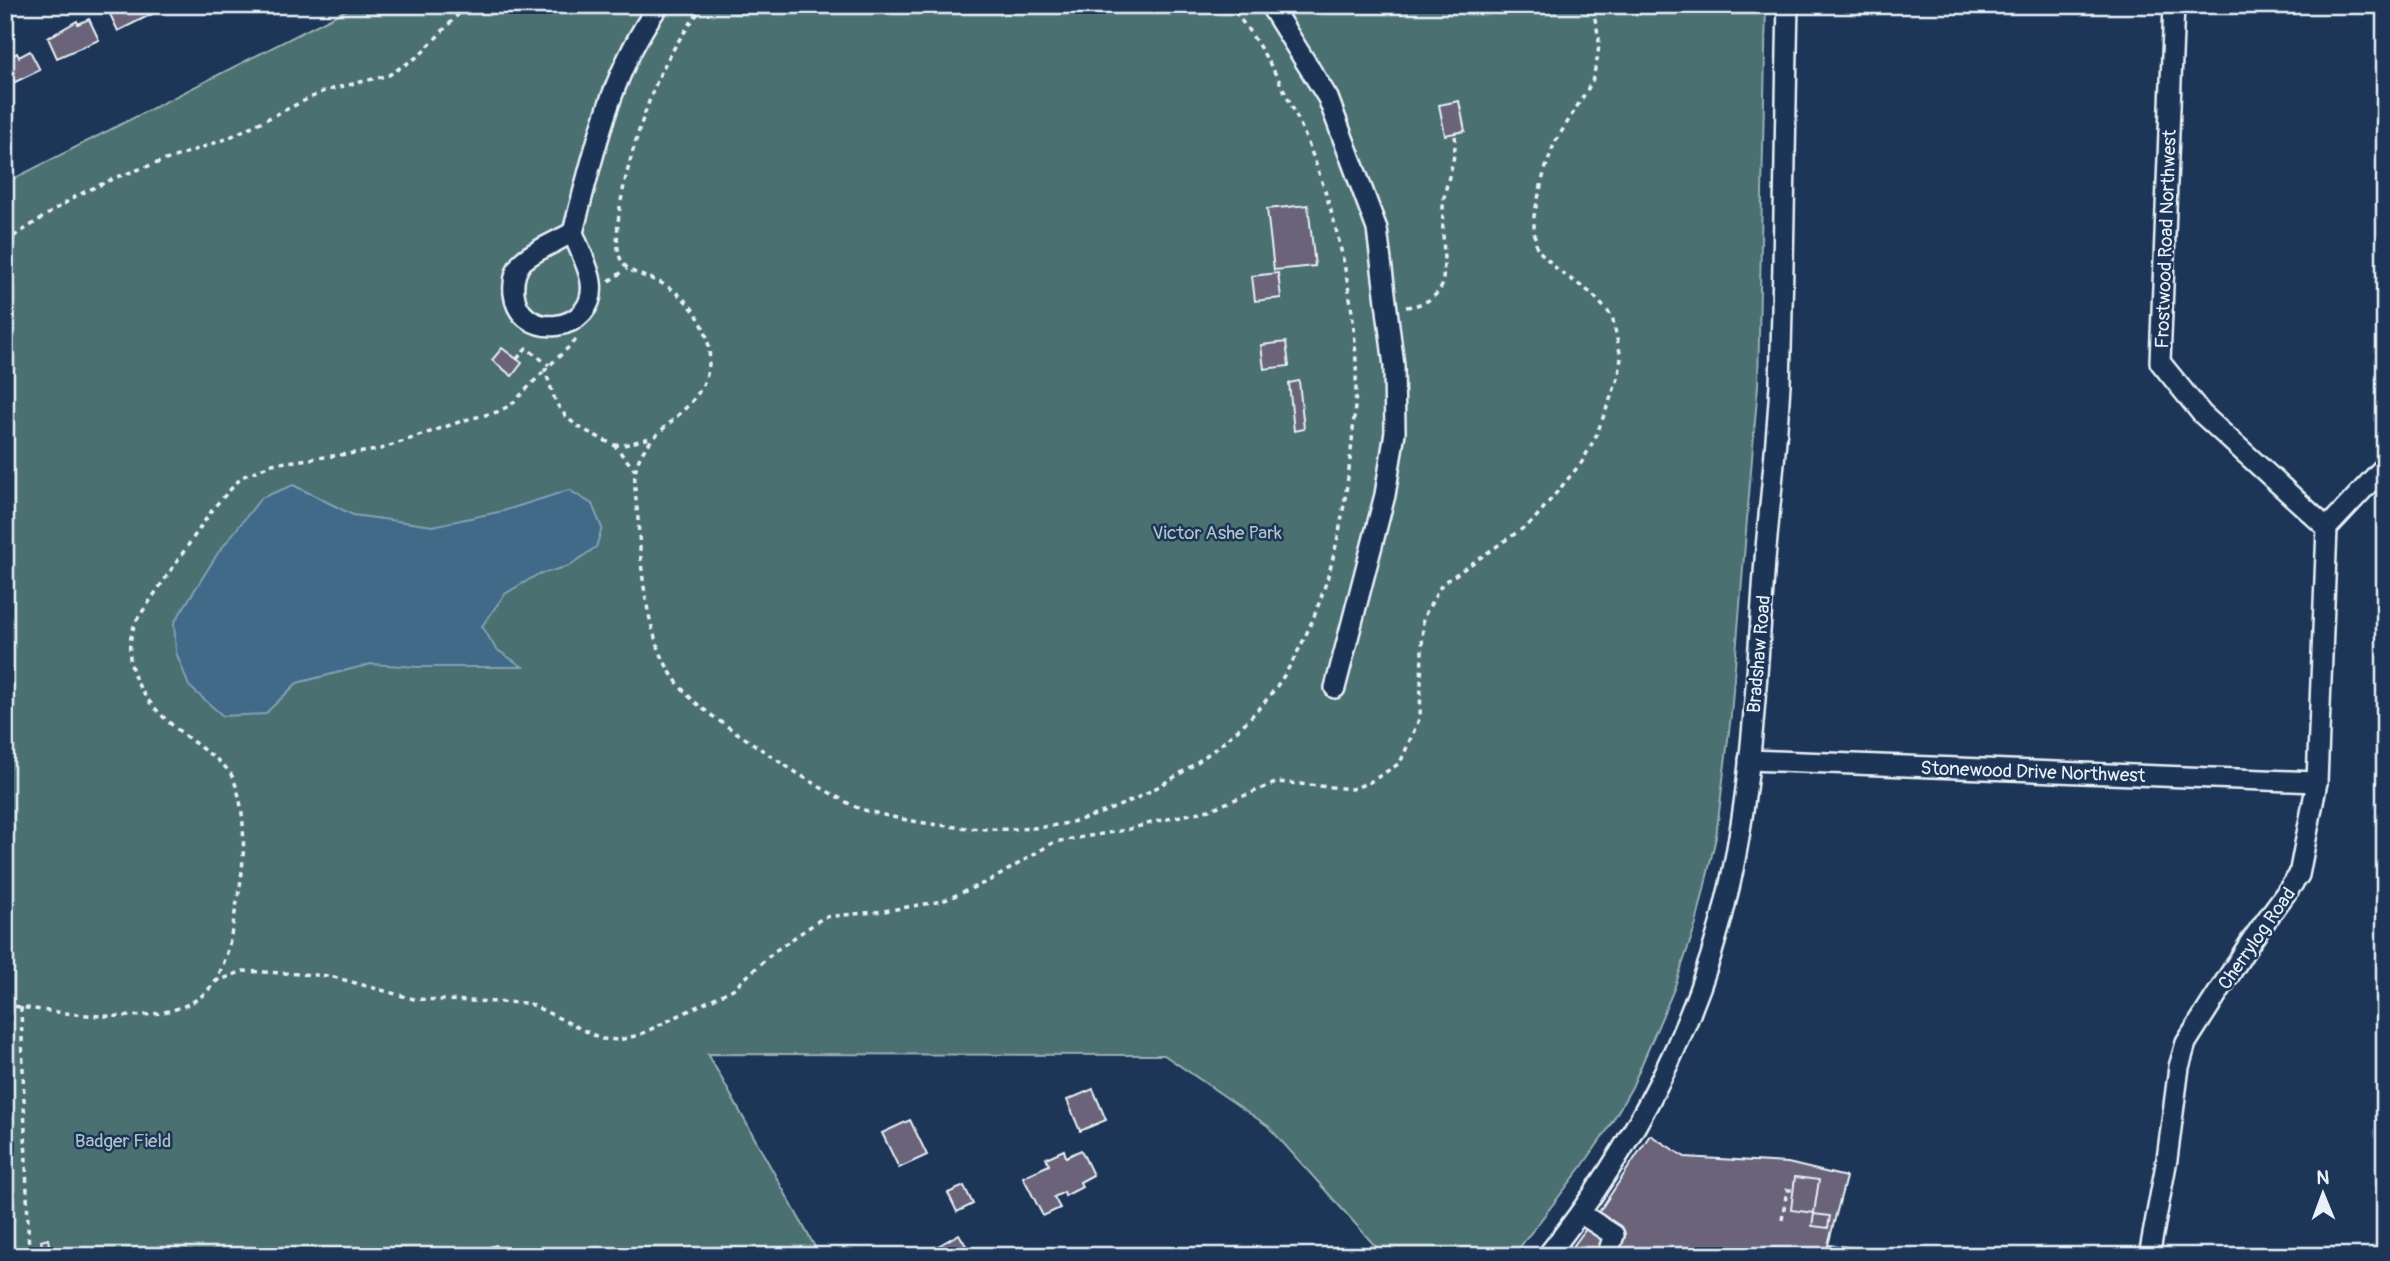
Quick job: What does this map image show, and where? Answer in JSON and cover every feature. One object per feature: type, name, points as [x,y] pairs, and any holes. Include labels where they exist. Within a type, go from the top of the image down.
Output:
[{"type":"street","points":[[573,232],[532,254],[522,262],[516,273],[514,298],[519,309],[528,319],[540,325],[566,325],[578,318],[591,296],[592,283],[573,232],[614,86],[659,5]]},
{"type":"street","points":[[1270,5],[1328,98],[1377,229],[1394,366],[1395,432],[1385,495],[1335,688]]},
{"type":"street","name":"Bradshaw Road","points":[[1547,1256],[1580,1213],[1636,1126],[1680,1038],[1714,943],[1730,886],[1749,760],[1779,387],[1788,5]]},
{"type":"street","name":"Frostwood Road Northwest","points":[[2174,5],[2160,362],[2202,414],[2327,528]]},
{"type":"street","points":[[2327,528],[2385,466]]},
{"type":"street","name":"Cherrylog Road","points":[[2148,1256],[2167,1160],[2179,1068],[2186,1043],[2251,941],[2299,875],[2317,782],[2327,528]]},
{"type":"street","name":"Stonewood Drive Northwest","points":[[1749,760],[2317,782]]},
{"type":"street","points":[[1580,1213],[1614,1235],[1607,1256]]},
{"type":"path","points":[[5,242],[76,196],[117,177],[226,139],[324,91],[389,75],[421,55],[467,5]]},
{"type":"path","points":[[704,5],[681,34],[648,104],[620,208],[616,239],[619,257],[627,269],[662,283],[679,294],[694,309],[708,345],[708,372],[696,398],[652,438],[635,470],[641,570],[649,614],[670,673],[689,698],[790,770],[857,808],[966,828],[1018,829],[1075,822],[1121,805],[1157,789],[1219,748],[1254,713],[1286,673],[1320,606],[1337,546],[1350,477],[1357,367],[1350,294],[1343,256],[1313,158],[1285,94],[1256,42],[1229,5]]},
{"type":"path","points":[[215,982],[243,971],[330,976],[414,999],[527,1003],[602,1039],[620,1040],[639,1035],[733,989],[775,951],[824,917],[943,901],[995,878],[1054,842],[1126,830],[1209,810],[1278,782],[1352,789],[1370,782],[1400,764],[1420,717],[1423,618],[1442,584],[1532,522],[1582,462],[1619,376],[1620,348],[1612,316],[1591,293],[1559,271],[1537,249],[1534,232],[1542,184],[1554,144],[1592,82],[1599,38],[1591,5]]},
{"type":"path","points":[[1387,311],[1427,302],[1437,295],[1442,286],[1443,218],[1445,196],[1456,149],[1455,133]]},
{"type":"path","points":[[606,291],[607,282],[627,269]]},
{"type":"path","points":[[5,1005],[112,1016],[166,1012],[198,1000],[215,982],[225,955],[243,873],[238,800],[231,774],[219,761],[168,723],[145,696],[133,670],[130,655],[132,631],[136,621],[215,506],[242,477],[272,464],[378,450],[465,420],[497,412],[511,405],[549,365],[580,338]]},
{"type":"path","points":[[517,359],[526,348],[549,365]]},
{"type":"path","points":[[545,370],[556,403],[566,418],[582,429],[614,444],[624,445],[652,438]]},
{"type":"path","points":[[614,444],[635,470]]},
{"type":"path","points":[[21,1007],[29,1256]]},
{"type":"path","points":[[1782,1220],[1787,1190],[1794,1191]]},
{"type":"green space","name":"Victor Ashe Park","points":[[356,5],[1766,5],[1758,385],[1731,715],[1716,837],[1696,924],[1674,989],[1632,1087],[1581,1168],[1513,1256],[1384,1256],[1268,1126],[1164,1055],[708,1054],[820,1256],[5,1256],[5,183]]},
{"type":"water","points":[[293,485],[353,515],[433,526],[503,511],[569,490],[592,504],[602,528],[596,547],[569,566],[537,575],[505,594],[482,626],[496,649],[523,667],[371,664],[297,683],[265,714],[223,716],[189,686],[176,652],[174,623],[218,553],[261,498]]},
{"type":"building","points":[[118,5],[157,5],[160,10],[118,31],[108,10]]},
{"type":"building","points":[[89,19],[99,40],[57,58],[48,38],[77,21],[78,24]]},
{"type":"building","points":[[30,51],[40,70],[5,87],[5,59],[17,53],[19,57]]},
{"type":"building","points":[[1459,101],[1465,131],[1445,135],[1439,105]]},
{"type":"building","points":[[1308,205],[1315,266],[1274,270],[1267,209]]},
{"type":"building","points":[[1278,273],[1281,298],[1255,301],[1252,276]]},
{"type":"building","points":[[1286,342],[1289,366],[1264,369],[1261,345]]},
{"type":"building","points":[[502,348],[522,363],[512,376],[492,360]]},
{"type":"building","points":[[1299,381],[1304,429],[1294,431],[1289,383]]},
{"type":"building","points":[[1093,1089],[1106,1120],[1080,1131],[1067,1100]]},
{"type":"building","points":[[910,1120],[927,1155],[899,1168],[882,1133]]},
{"type":"building","points":[[1650,1135],[1685,1157],[1788,1163],[1846,1177],[1828,1245],[1936,1256],[1566,1256]]},
{"type":"building","points":[[1064,1150],[1066,1157],[1081,1150],[1093,1175],[1080,1182],[1082,1187],[1065,1196],[1064,1192],[1054,1197],[1060,1208],[1043,1216],[1023,1177],[1049,1165],[1046,1158]]},
{"type":"building","points":[[1795,1177],[1819,1180],[1814,1213],[1791,1210]]},
{"type":"building","points":[[964,1186],[973,1204],[957,1212],[948,1193]]},
{"type":"building","points":[[1814,1214],[1830,1216],[1828,1228],[1812,1226]]},
{"type":"building","points":[[959,1234],[975,1256],[944,1256],[938,1246]]},
{"type":"building","points":[[48,1239],[51,1256],[44,1256],[41,1241]]},
{"type":"building","points":[[496,1245],[501,1256],[494,1256],[490,1247]]},
{"type":"park label","name":"Badger Field","points":[[123,1140]]}]
